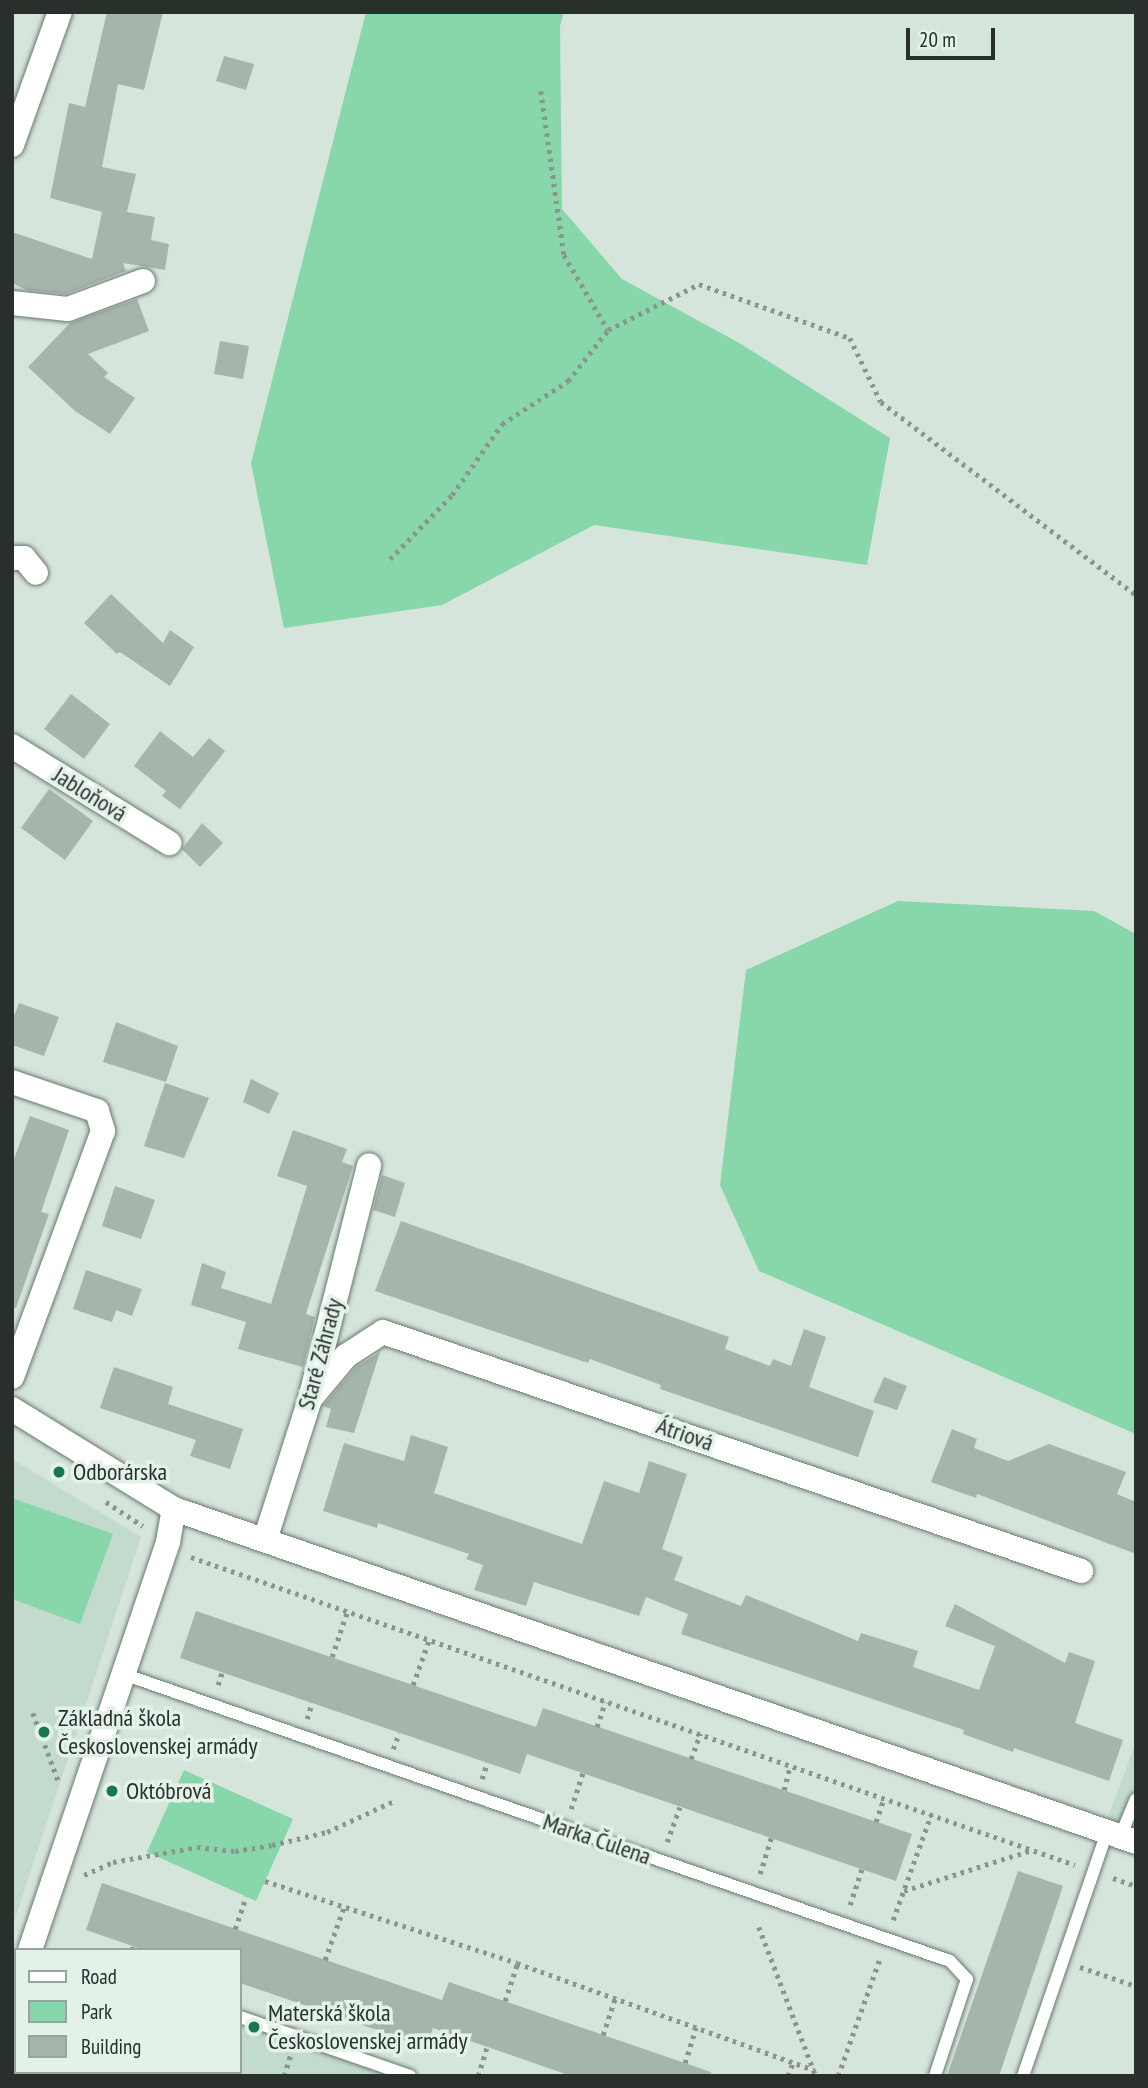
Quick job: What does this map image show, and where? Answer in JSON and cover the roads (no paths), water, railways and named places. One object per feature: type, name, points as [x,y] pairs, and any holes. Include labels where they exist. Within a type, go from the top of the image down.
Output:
[{"type":"street","points":[[12,145],[61,12]]},
{"type":"street","points":[[12,303],[68,309],[143,281]]},
{"type":"street","points":[[12,558],[24,558],[36,573]]},
{"type":"street","name":"Jabloňová","points":[[12,746],[169,843]]},
{"type":"street","points":[[12,1082],[97,1111],[103,1131],[12,1377]]},
{"type":"street","name":"Staré Záhrady","points":[[265,1540],[310,1399],[369,1165]]},
{"type":"street","name":"Átriová","points":[[310,1399],[346,1356],[383,1332],[1081,1571]]},
{"type":"street","points":[[12,1409],[174,1509],[1121,1837]]},
{"type":"street","points":[[35,1948],[168,1542],[174,1509]]},
{"type":"lane","name":"Marka Čulena","points":[[123,1674],[950,1961],[967,1979],[935,2076]]},
{"type":"lane","points":[[1023,2076],[1094,1871],[1121,1837],[1136,1799]]},
{"type":"lane","points":[[242,2018],[410,2076]]},
{"type":"place","name":"Odborárska","points":[[59,1472]]},
{"type":"place","name":"Základná škola Československej armády","points":[[44,1732]]},
{"type":"place","name":"Októbrová","points":[[112,1791]]},
{"type":"place","name":"Materská škola Československej armády","points":[[254,2027]]}]
